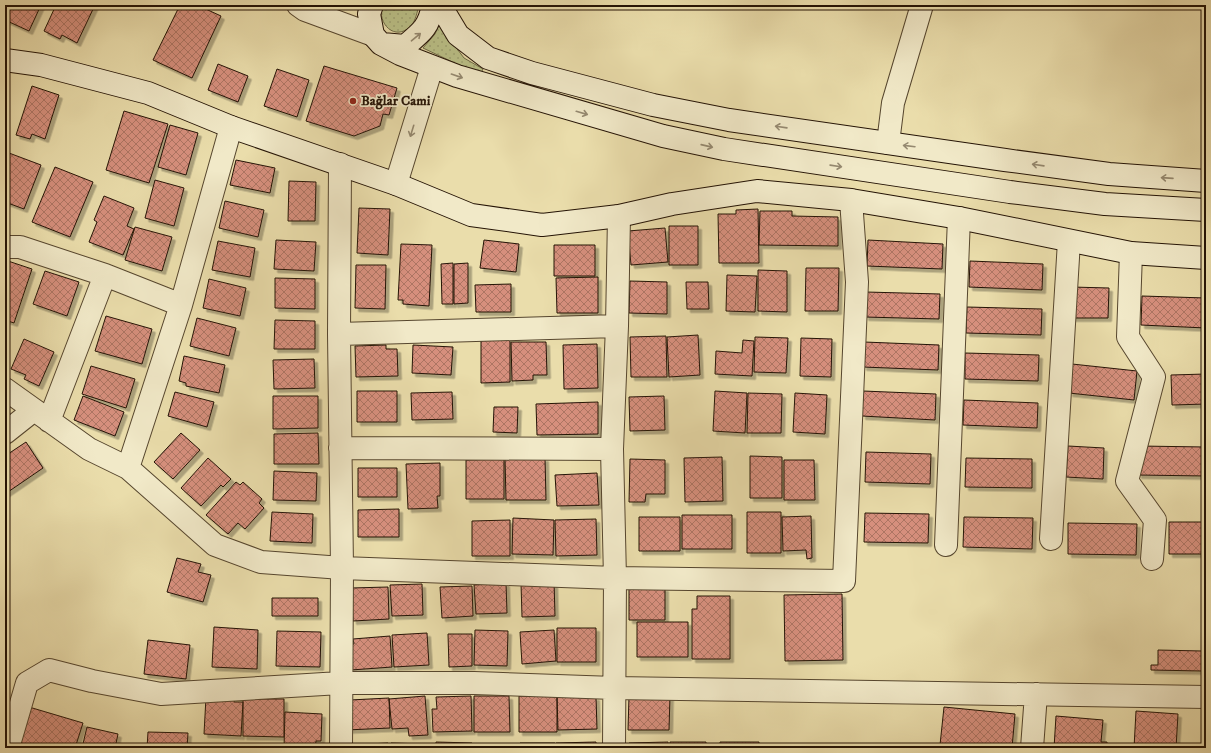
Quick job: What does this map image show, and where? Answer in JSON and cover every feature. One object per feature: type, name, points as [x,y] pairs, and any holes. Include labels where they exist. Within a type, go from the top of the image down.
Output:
[{"type":"street","points":[[298,5],[306,10],[377,39],[405,46],[424,30],[430,19],[432,5]]},
{"type":"street","points":[[372,5],[369,14],[377,39],[400,54],[432,67],[507,92],[663,136],[724,149],[1010,192],[1091,203],[1206,210]]},
{"type":"street","points":[[440,5],[458,35],[488,58],[532,73],[654,105],[729,120],[1109,174],[1206,181]]},
{"type":"street","points":[[888,143],[893,103],[922,5]]},
{"type":"street","points":[[5,60],[40,65],[148,93],[231,127],[396,184],[471,215],[542,225],[619,216],[672,204],[757,191],[851,200],[959,218],[1131,253],[1206,258]]},
{"type":"street","points":[[396,184],[432,67]]},
{"type":"street","points":[[128,468],[181,305],[231,127]]},
{"type":"street","points":[[780,194],[783,158]]},
{"type":"street","points":[[340,164],[338,334],[342,568],[340,683],[341,748]]},
{"type":"street","points":[[5,389],[89,449],[128,468],[215,545],[260,562],[342,568],[615,578],[844,581],[857,282],[851,200]]},
{"type":"street","points":[[614,748],[615,578],[612,449],[617,326],[619,216]]},
{"type":"street","points":[[946,545],[959,218]]},
{"type":"street","points":[[1051,539],[1069,241]]},
{"type":"street","points":[[5,247],[20,247],[104,275],[181,305]]},
{"type":"street","points":[[1131,253],[1128,337],[1154,377],[1127,481],[1155,520],[1152,559]]},
{"type":"street","points":[[5,433],[42,416],[104,275]]},
{"type":"street","points":[[338,334],[617,326]]},
{"type":"street","points":[[340,448],[612,449]]},
{"type":"street","points":[[8,748],[27,683],[49,670],[92,681],[161,694],[340,683],[474,683],[614,688],[1206,697]]},
{"type":"street","points":[[1032,748],[1036,694]]},
{"type":"green space","points":[[382,5],[419,5],[413,24],[405,30],[399,32],[389,29],[385,24],[382,19]]},
{"type":"green space","points":[[439,25],[464,58],[483,69],[480,75],[423,48],[435,34]]},
{"type":"building","points":[[9,5],[41,5],[29,31],[5,20],[5,14]]},
{"type":"building","points":[[56,5],[95,5],[77,43],[62,35],[60,39],[44,31]]},
{"type":"building","points":[[180,5],[197,5],[221,16],[192,78],[153,60]]},
{"type":"building","points":[[218,64],[248,76],[238,102],[208,90]]},
{"type":"building","name":"Bağlar Cami","points":[[324,66],[397,88],[389,115],[383,114],[380,126],[354,136],[306,121]]},
{"type":"building","points":[[277,69],[309,80],[297,117],[264,106]]},
{"type":"building","points":[[32,86],[59,95],[45,139],[32,134],[30,139],[16,135]]},
{"type":"building","points":[[124,111],[168,124],[149,183],[106,170]]},
{"type":"building","points":[[170,125],[198,133],[186,175],[158,167]]},
{"type":"building","points":[[9,153],[41,165],[24,209],[5,202],[5,165]]},
{"type":"building","points":[[236,160],[275,168],[270,193],[230,185]]},
{"type":"building","points":[[55,167],[93,182],[70,237],[32,222]]},
{"type":"building","points":[[155,180],[184,188],[174,226],[145,218]]},
{"type":"building","points":[[289,181],[316,182],[315,221],[288,221]]},
{"type":"building","points":[[104,196],[134,208],[127,226],[134,229],[123,255],[89,242],[97,222],[94,220]]},
{"type":"building","points":[[225,201],[264,210],[258,237],[219,228]]},
{"type":"building","points":[[359,208],[390,209],[388,255],[357,253]]},
{"type":"building","points":[[758,209],[759,263],[719,263],[718,214],[736,214],[736,210]]},
{"type":"building","points":[[760,211],[792,211],[792,216],[838,217],[838,246],[759,245]]},
{"type":"building","points":[[669,226],[698,226],[698,265],[669,265]]},
{"type":"building","points":[[135,227],[172,237],[162,271],[125,260]]},
{"type":"building","points":[[665,228],[668,262],[631,265],[628,231]]},
{"type":"building","points":[[276,240],[316,242],[314,271],[274,269]]},
{"type":"building","points":[[484,240],[519,244],[516,272],[480,268]]},
{"type":"building","points":[[868,240],[943,244],[942,269],[867,266]]},
{"type":"building","points":[[218,241],[255,248],[250,277],[212,270]]},
{"type":"building","points":[[401,244],[432,245],[429,306],[403,304],[403,300],[398,300]]},
{"type":"building","points":[[554,245],[595,245],[595,276],[554,276]]},
{"type":"building","points":[[5,260],[32,269],[14,323],[5,320]]},
{"type":"building","points":[[970,261],[1043,264],[1042,290],[969,287]]},
{"type":"building","points":[[453,263],[453,304],[442,304],[441,264]]},
{"type":"building","points":[[468,263],[468,303],[454,304],[454,264]]},
{"type":"building","points":[[356,265],[386,265],[385,309],[355,308]]},
{"type":"building","points":[[806,268],[839,268],[838,311],[805,311]]},
{"type":"building","points":[[758,270],[787,271],[787,312],[758,311]]},
{"type":"building","points":[[45,271],[79,282],[67,316],[33,304]]},
{"type":"building","points":[[727,275],[757,276],[755,312],[726,311]]},
{"type":"building","points":[[598,277],[598,313],[557,313],[556,278]]},
{"type":"building","points":[[275,278],[315,279],[315,309],[275,308]]},
{"type":"building","points":[[209,279],[246,288],[240,316],[203,308]]},
{"type":"building","points":[[630,281],[667,282],[667,314],[629,313]]},
{"type":"building","points":[[686,282],[708,282],[709,309],[687,309]]},
{"type":"building","points":[[511,284],[511,312],[476,312],[475,285]]},
{"type":"building","points":[[1071,287],[1109,288],[1108,318],[1071,318]]},
{"type":"building","points":[[866,292],[940,294],[939,319],[865,317]]},
{"type":"building","points":[[1142,296],[1206,298],[1206,328],[1141,325]]},
{"type":"building","points":[[967,307],[1042,309],[1041,335],[966,333]]},
{"type":"building","points":[[106,316],[152,329],[142,364],[95,351]]},
{"type":"building","points":[[197,318],[236,328],[229,356],[190,346]]},
{"type":"building","points":[[275,320],[315,321],[315,349],[274,349]]},
{"type":"building","points":[[698,335],[700,375],[669,377],[667,337]]},
{"type":"building","points":[[666,336],[667,377],[631,377],[630,337]]},
{"type":"building","points":[[755,337],[788,338],[786,373],[754,372]]},
{"type":"building","points":[[801,338],[832,339],[831,377],[800,376]]},
{"type":"building","points":[[24,339],[54,352],[39,386],[24,379],[26,375],[11,369]]},
{"type":"building","points":[[481,340],[510,340],[510,382],[481,383]]},
{"type":"building","points":[[743,340],[754,341],[752,376],[715,374],[716,351],[742,353]]},
{"type":"building","points":[[511,342],[546,342],[547,375],[533,375],[533,380],[512,381]]},
{"type":"building","points":[[864,342],[939,345],[938,370],[863,367]]},
{"type":"building","points":[[597,344],[598,388],[564,389],[563,345]]},
{"type":"building","points":[[386,345],[386,349],[397,349],[398,376],[356,377],[355,346]]},
{"type":"building","points":[[413,345],[453,347],[451,375],[412,373]]},
{"type":"building","points":[[965,353],[1039,355],[1038,381],[965,379]]},
{"type":"building","points":[[184,356],[225,365],[219,393],[186,386],[186,383],[179,381]]},
{"type":"building","points":[[314,359],[315,388],[274,389],[273,360]]},
{"type":"building","points":[[1072,364],[1137,371],[1134,400],[1069,393]]},
{"type":"building","points":[[91,366],[135,379],[126,408],[82,394]]},
{"type":"building","points":[[1206,374],[1206,404],[1172,405],[1171,375]]},
{"type":"building","points":[[357,391],[397,391],[397,422],[357,422]]},
{"type":"building","points":[[715,391],[747,393],[745,433],[713,431]]},
{"type":"building","points":[[863,391],[936,394],[935,420],[862,416]]},
{"type":"building","points":[[175,392],[214,402],[207,427],[168,416]]},
{"type":"building","points":[[452,392],[453,419],[412,420],[411,393]]},
{"type":"building","points":[[748,393],[782,394],[781,433],[747,433]]},
{"type":"building","points":[[795,393],[827,395],[825,434],[793,432]]},
{"type":"building","points":[[83,396],[124,412],[115,436],[74,420]]},
{"type":"building","points":[[273,396],[318,396],[318,428],[273,429]]},
{"type":"building","points":[[664,396],[665,430],[630,431],[629,397]]},
{"type":"building","points":[[964,400],[1038,403],[1037,428],[963,425]]},
{"type":"building","points":[[598,402],[598,434],[537,435],[536,404]]},
{"type":"building","points":[[494,407],[518,407],[517,433],[493,432]]},
{"type":"building","points":[[181,433],[200,450],[173,479],[154,462]]},
{"type":"building","points":[[318,433],[319,464],[274,464],[274,434]]},
{"type":"building","points":[[26,442],[43,468],[5,494],[5,456]]},
{"type":"building","points":[[1068,446],[1104,448],[1103,479],[1066,477]]},
{"type":"building","points":[[1138,446],[1206,447],[1206,476],[1138,475]]},
{"type":"building","points":[[866,452],[931,454],[930,484],[865,482]]},
{"type":"building","points":[[750,456],[782,457],[782,498],[750,498]]},
{"type":"building","points":[[722,457],[723,501],[685,502],[684,458]]},
{"type":"building","points":[[208,458],[231,479],[223,487],[221,485],[201,506],[181,488]]},
{"type":"building","points":[[545,458],[546,500],[506,500],[505,459]]},
{"type":"building","points":[[966,458],[1032,459],[1032,488],[965,487]]},
{"type":"building","points":[[504,459],[504,499],[466,499],[466,460]]},
{"type":"building","points":[[630,459],[665,460],[665,494],[646,494],[645,502],[629,502]]},
{"type":"building","points":[[784,460],[814,460],[815,500],[784,500]]},
{"type":"building","points":[[440,463],[440,496],[437,496],[438,508],[408,509],[406,464]]},
{"type":"building","points":[[358,468],[397,468],[397,497],[358,497]]},
{"type":"building","points":[[274,471],[317,473],[316,501],[273,500]]},
{"type":"building","points":[[597,473],[599,505],[557,506],[555,475]]},
{"type":"building","points":[[236,482],[240,485],[243,482],[262,499],[259,503],[264,508],[245,529],[238,523],[228,534],[206,515]]},
{"type":"building","points":[[399,509],[399,537],[358,537],[358,510]]},
{"type":"building","points":[[272,512],[313,514],[312,543],[270,541]]},
{"type":"building","points":[[747,512],[781,512],[781,553],[747,553]]},
{"type":"building","points":[[865,513],[929,514],[928,543],[864,542]]},
{"type":"building","points":[[682,515],[732,515],[732,549],[682,549]]},
{"type":"building","points":[[811,516],[812,558],[807,559],[806,550],[783,551],[782,517]]},
{"type":"building","points":[[639,517],[680,517],[680,551],[639,551]]},
{"type":"building","points":[[964,517],[1033,518],[1032,549],[963,547]]},
{"type":"building","points":[[513,518],[554,520],[553,555],[512,554]]},
{"type":"building","points":[[596,519],[597,555],[556,556],[555,520]]},
{"type":"building","points":[[510,520],[510,556],[472,556],[472,521]]},
{"type":"building","points":[[1169,522],[1206,522],[1206,554],[1169,554]]},
{"type":"building","points":[[1068,523],[1137,524],[1136,555],[1068,554]]},
{"type":"building","points":[[177,558],[201,564],[198,572],[211,575],[203,602],[167,592]]},
{"type":"building","points":[[554,581],[555,616],[522,617],[521,583]]},
{"type":"building","points":[[506,583],[507,613],[476,614],[474,585]]},
{"type":"building","points":[[422,584],[423,615],[392,616],[390,585]]},
{"type":"building","points":[[472,586],[473,616],[442,618],[440,587]]},
{"type":"building","points":[[388,587],[389,619],[353,621],[351,588]]},
{"type":"building","points":[[629,587],[665,588],[665,620],[629,620]]},
{"type":"building","points":[[842,594],[843,660],[785,661],[784,595]]},
{"type":"building","points":[[697,596],[730,596],[730,659],[692,659],[692,609],[697,609]]},
{"type":"building","points":[[272,598],[318,598],[318,616],[272,616]]},
{"type":"building","points":[[637,622],[688,622],[688,657],[637,657]]},
{"type":"building","points":[[214,627],[258,630],[257,669],[212,667]]},
{"type":"building","points":[[557,628],[596,628],[596,662],[557,662]]},
{"type":"building","points":[[475,630],[508,631],[507,666],[474,665]]},
{"type":"building","points":[[554,630],[556,661],[522,664],[520,632]]},
{"type":"building","points":[[277,631],[321,632],[320,667],[276,666]]},
{"type":"building","points":[[427,633],[429,665],[394,667],[392,635]]},
{"type":"building","points":[[448,634],[472,634],[472,666],[449,667]]},
{"type":"building","points":[[390,636],[392,667],[351,670],[349,644],[354,644],[353,639]]},
{"type":"building","points":[[148,640],[190,645],[186,679],[144,674]]},
{"type":"building","points":[[1158,650],[1202,651],[1202,671],[1151,670],[1151,665],[1158,665]]},
{"type":"building","points":[[425,696],[428,735],[409,736],[408,728],[392,729],[389,699]]},
{"type":"building","points":[[471,696],[472,731],[433,732],[432,709],[437,709],[436,697]]},
{"type":"building","points":[[474,696],[509,696],[510,732],[474,732]]},
{"type":"building","points":[[519,696],[557,696],[557,732],[519,732]]},
{"type":"building","points":[[629,696],[670,696],[669,730],[628,730]]},
{"type":"building","points":[[206,697],[235,699],[234,702],[243,702],[241,736],[204,734]]},
{"type":"building","points":[[557,697],[596,697],[597,729],[558,730]]},
{"type":"building","points":[[389,698],[390,728],[346,730],[350,700]]},
{"type":"building","points":[[243,699],[284,699],[284,737],[243,736]]},
{"type":"building","points":[[29,707],[83,723],[75,748],[16,748]]},
{"type":"building","points":[[944,707],[1015,714],[1012,748],[974,748],[940,745]]},
{"type":"building","points":[[1136,711],[1178,714],[1176,748],[1134,748]]},
{"type":"building","points":[[285,712],[322,714],[321,741],[316,741],[315,748],[284,748]]},
{"type":"building","points":[[1056,716],[1103,720],[1101,742],[1107,742],[1107,748],[1054,748]]},
{"type":"building","points":[[87,727],[118,734],[115,748],[82,748]]},
{"type":"building","points":[[148,732],[188,733],[187,748],[147,748]]},
{"type":"building","points":[[436,742],[472,743],[472,748],[436,748]]},
{"type":"building","points":[[596,742],[596,748],[557,748],[556,743]]},
{"type":"building","points":[[668,742],[668,748],[629,748],[629,743]]},
{"type":"building","points":[[670,742],[706,742],[706,748],[670,748]]},
{"type":"building","points":[[720,742],[759,742],[759,748],[720,748]]},
{"type":"building","points":[[388,743],[388,748],[349,748],[348,745]]},
{"type":"building","points":[[391,743],[425,744],[425,748],[391,748]]},
{"type":"building","points":[[520,743],[555,743],[555,748],[520,748]]},
{"type":"building","points":[[474,744],[511,744],[511,748],[474,748]]},
{"type":"place","name":"Bağlar Cami","points":[[353,101]]}]
